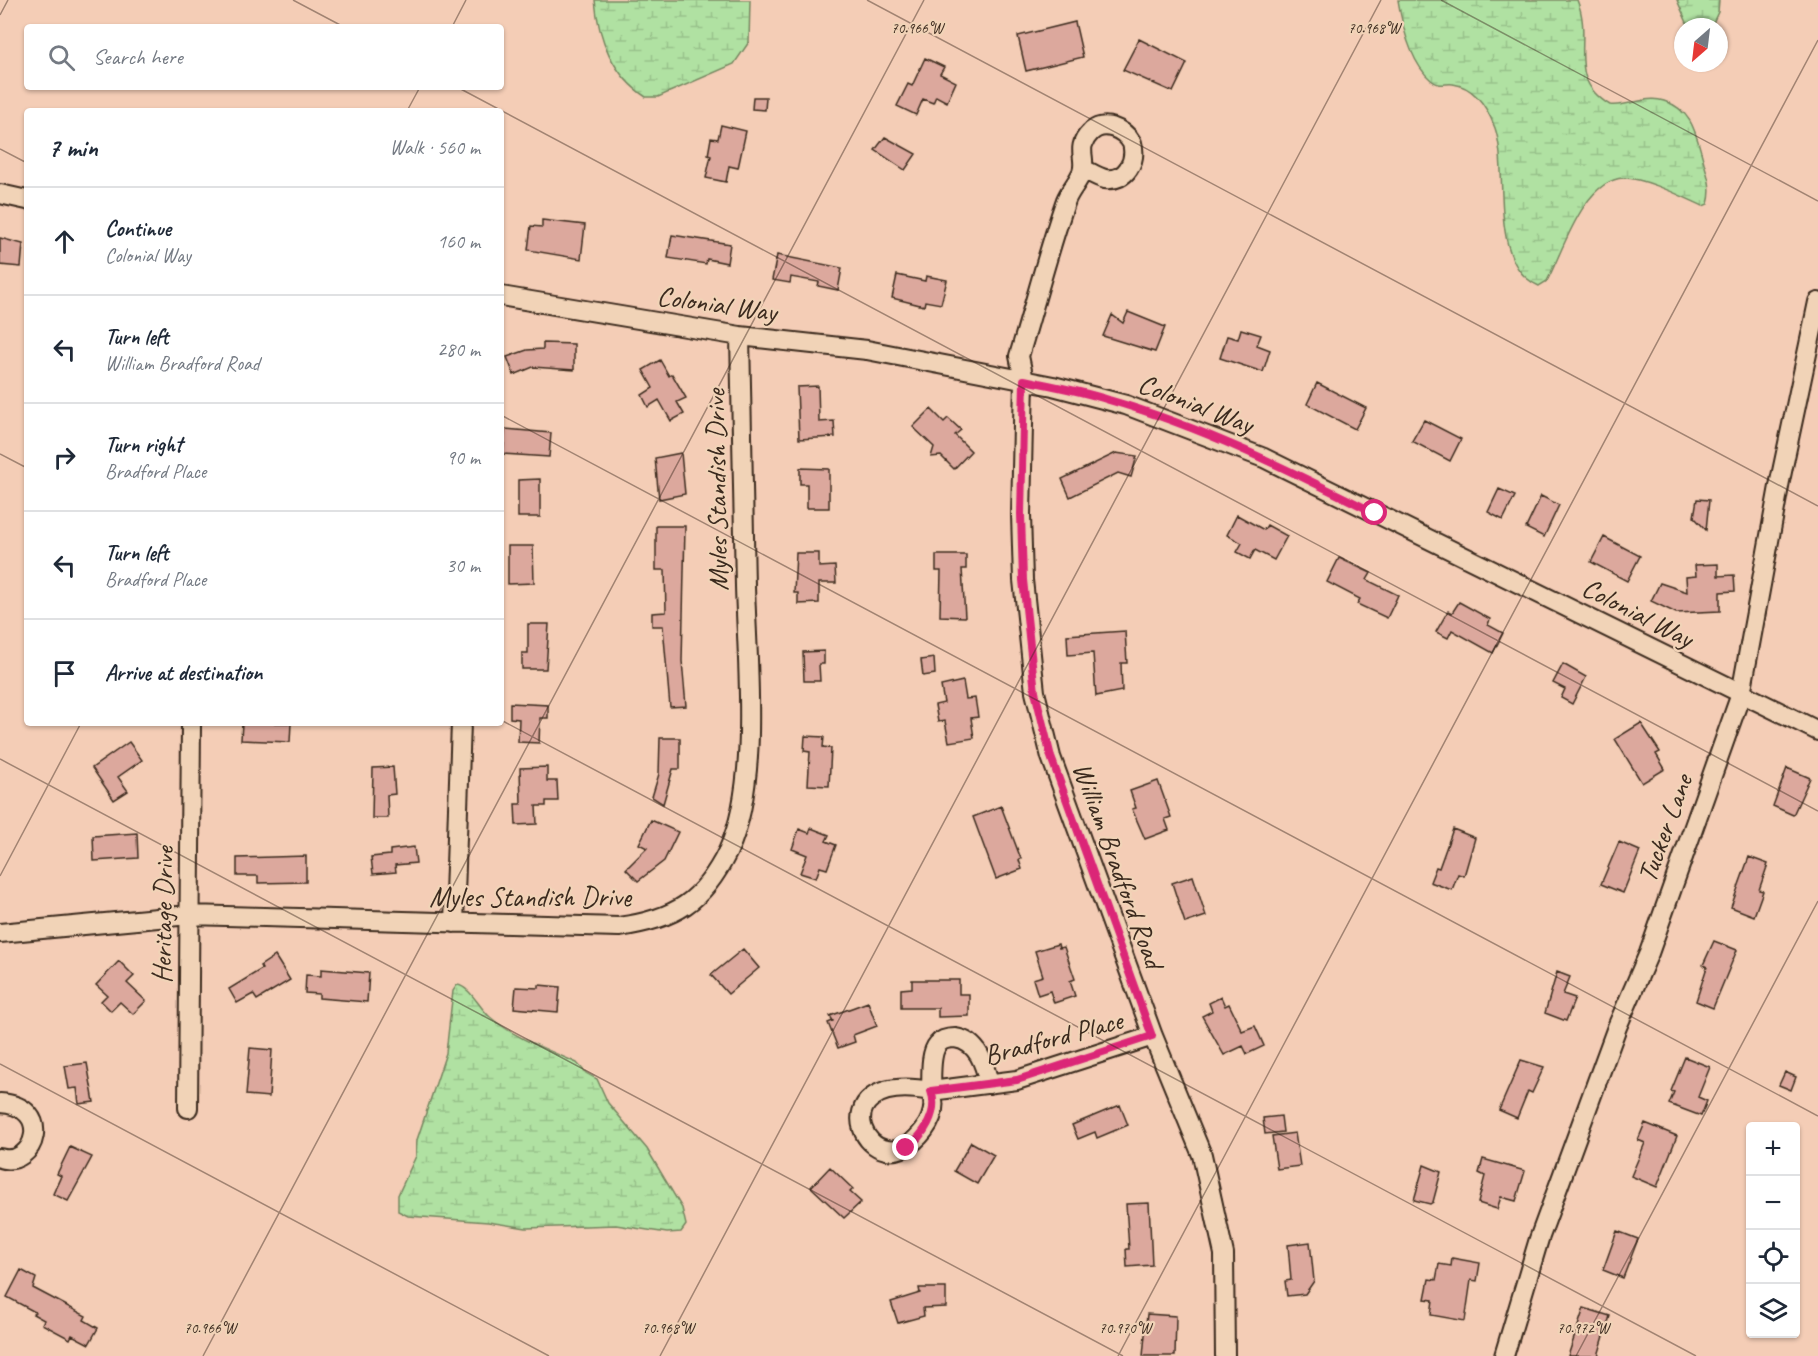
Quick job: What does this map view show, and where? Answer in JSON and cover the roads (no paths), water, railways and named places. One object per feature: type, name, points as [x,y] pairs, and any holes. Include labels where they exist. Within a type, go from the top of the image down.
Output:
[{"type":"street","name":"William Bradford Road","points":[[1083,169],[1066,200],[1019,356],[1024,380],[1021,514],[1023,580],[1035,692],[1051,757],[1152,1036],[1196,1137],[1224,1254],[1225,1356]]},
{"type":"street","points":[[0,194],[24,199]]},
{"type":"street","name":"Colonial Way","points":[[504,297],[740,336],[867,350],[1024,380],[1110,400],[1255,454],[1818,731]]},
{"type":"street","name":"Tucker Lane","points":[[1504,1356],[1539,1239],[1617,1027],[1648,953],[1741,694],[1780,481],[1818,302]]},
{"type":"street","name":"Myles Standish Drive","points":[[0,933],[189,915],[620,927],[655,921],[677,912],[696,898],[729,849],[740,816],[747,763],[748,695],[740,336]]},
{"type":"street","name":"Heritage Drive","points":[[188,1108],[192,726]]},
{"type":"street","points":[[454,923],[461,726]]},
{"type":"street","name":"Bradford Place","points":[[989,1084],[984,1064],[977,1052],[964,1041],[950,1038],[940,1042],[934,1051],[931,1091],[989,1084],[1024,1078],[1152,1036]]},
{"type":"street","points":[[0,1103],[24,1110],[32,1118],[36,1130],[34,1138],[24,1152],[9,1160],[0,1158]]}]
